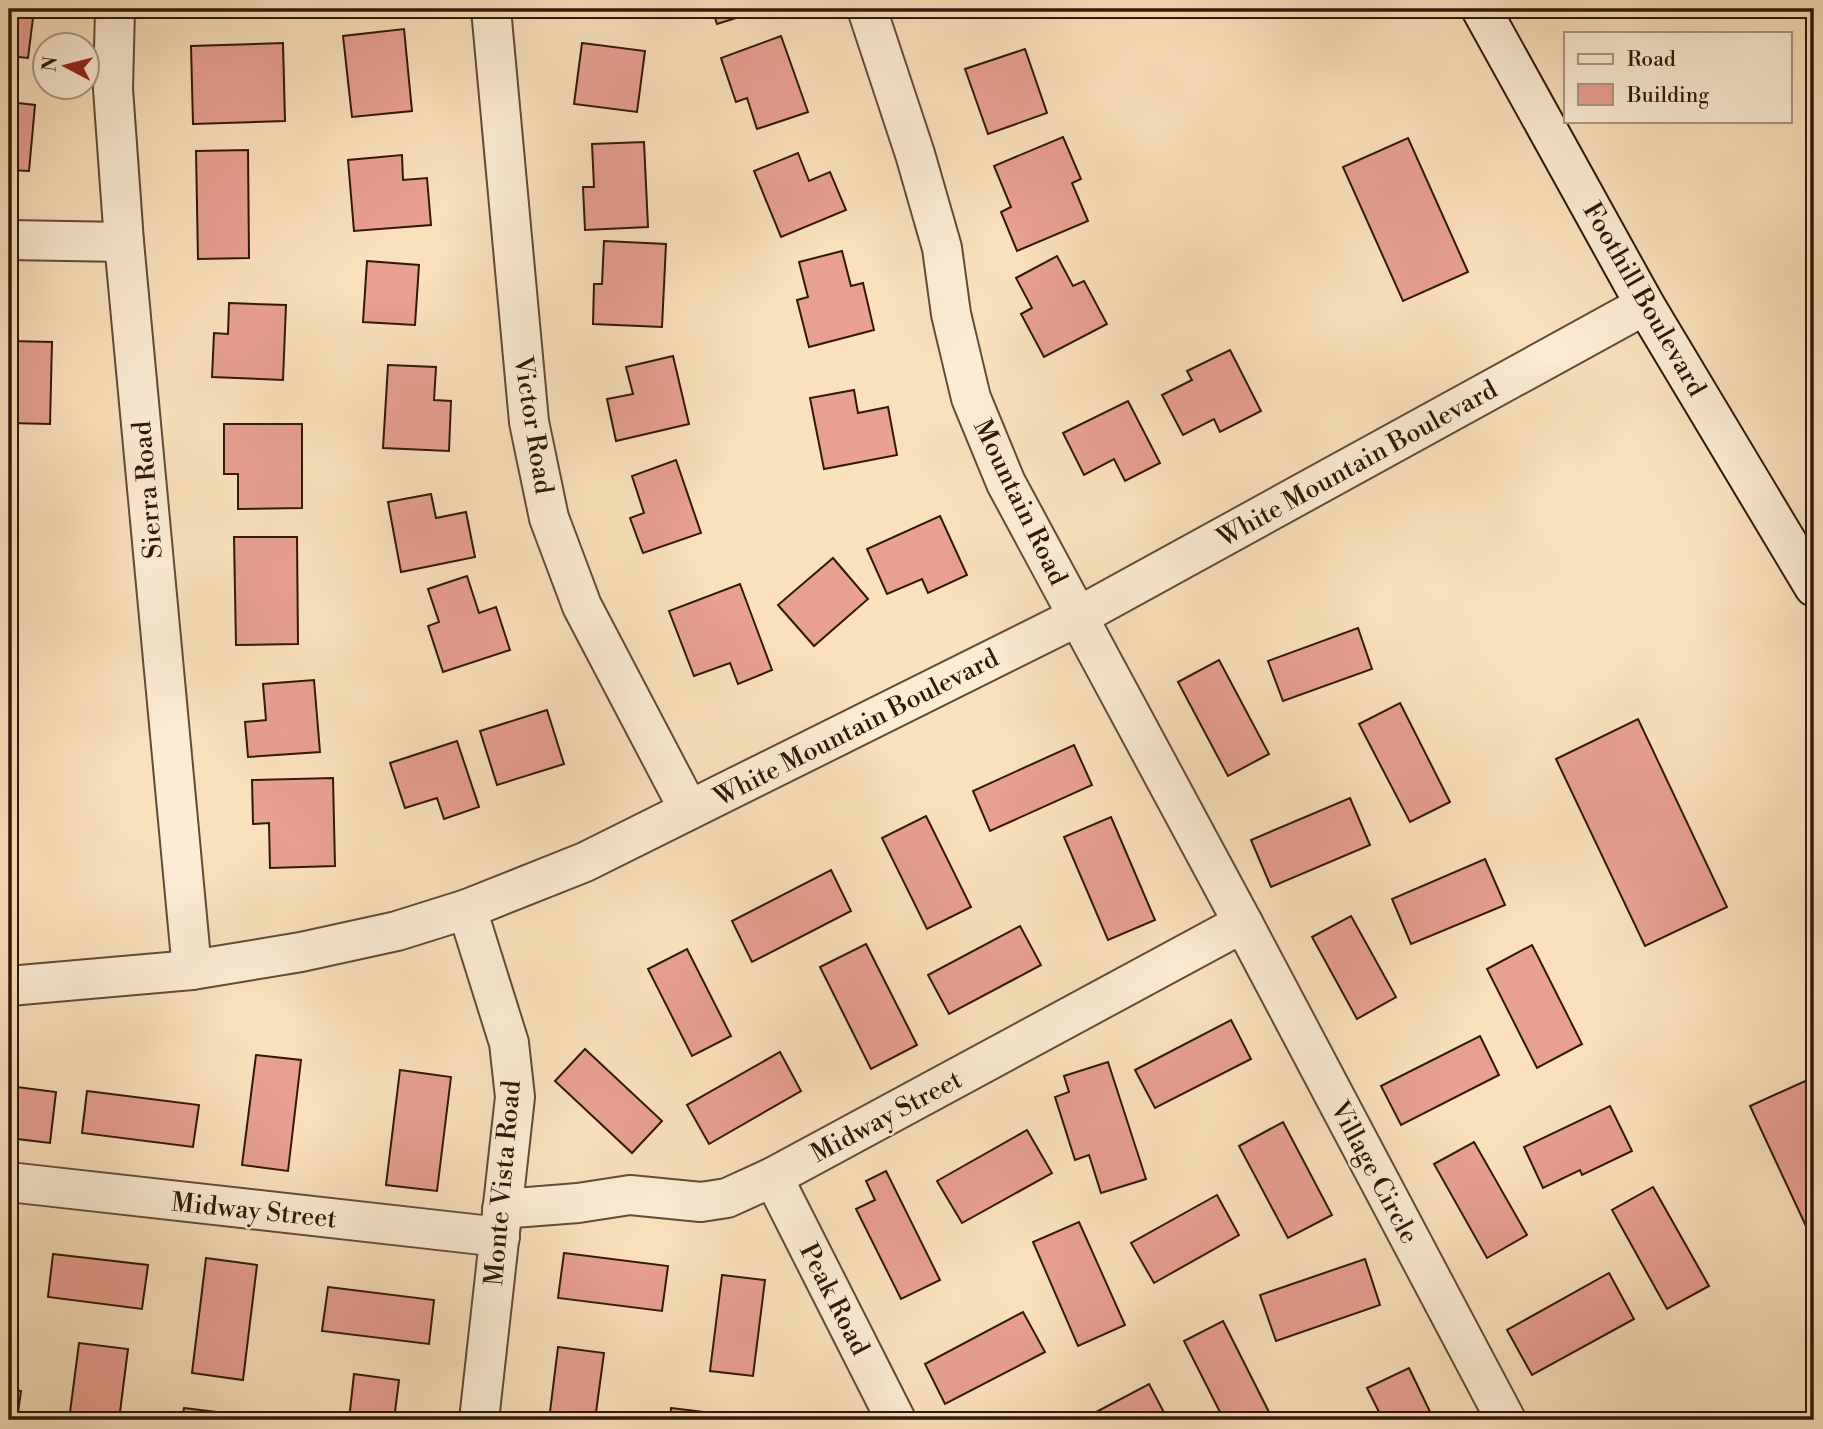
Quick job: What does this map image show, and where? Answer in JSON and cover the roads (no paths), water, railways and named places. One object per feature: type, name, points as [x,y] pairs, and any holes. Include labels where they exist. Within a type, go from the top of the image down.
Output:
[{"type":"street","name":"Sierra Road","points":[[115,9],[113,89],[124,242],[191,970]]},
{"type":"street","name":"Victor Road","points":[[491,9],[529,422],[549,518],[582,606],[689,810]]},
{"type":"street","name":"Mountain Road","points":[[867,9],[915,154],[942,248],[951,314],[971,398],[1006,483],[1243,923]]},
{"type":"street","name":"Foothill Boulevard","points":[[1481,9],[1645,304],[1814,587]]},
{"type":"street","points":[[9,240],[124,242]]},
{"type":"street","name":"White Mountain Boulevard","points":[[9,986],[191,970],[302,952],[397,931],[467,909],[585,862],[1079,616],[1645,304]]},
{"type":"street","name":"Monte Vista Road","points":[[467,909],[509,1043],[515,1097],[479,1420]]},
{"type":"street","name":"Midway Street","points":[[9,1182],[501,1223],[578,1203],[630,1195],[701,1202],[727,1198],[773,1177],[1243,923]]},
{"type":"street","name":"Village Circle","points":[[1243,923],[1506,1420]]},
{"type":"street","name":"Peak Road","points":[[773,1177],[896,1420]]}]
